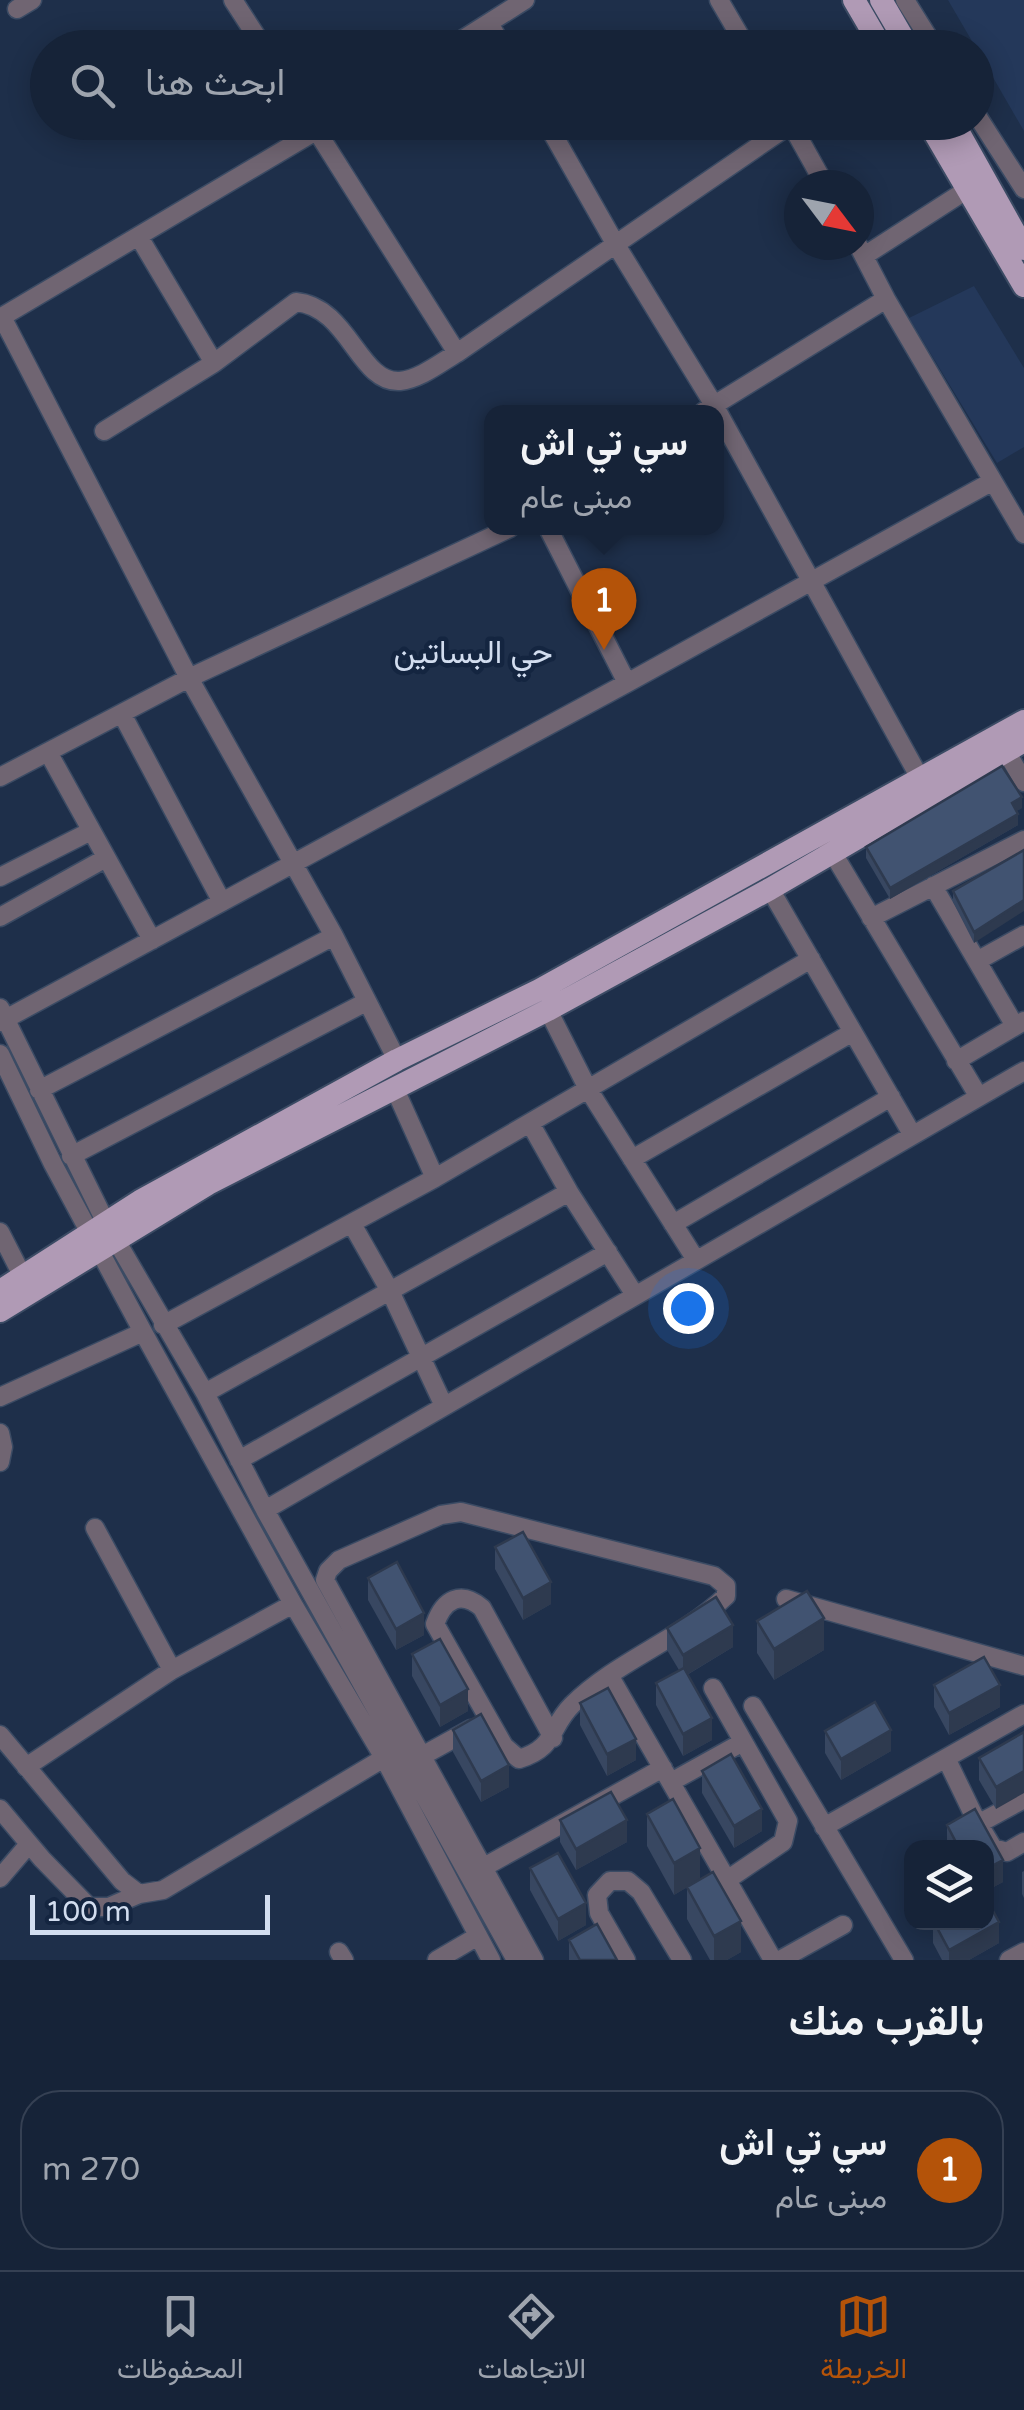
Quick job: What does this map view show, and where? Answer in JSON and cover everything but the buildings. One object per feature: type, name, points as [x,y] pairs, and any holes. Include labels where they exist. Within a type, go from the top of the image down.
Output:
[{"type":"main road","points":[[854,0],[872,30]]},
{"type":"main road","points":[[882,0],[899,30]]},
{"type":"main road","points":[[939,140],[968,189],[1006,217],[1024,286]]},
{"type":"main road","points":[[962,140],[1024,249]]},
{"type":"main road","points":[[0,1290],[548,1010],[770,889],[921,780],[1024,722]]},
{"type":"main road","points":[[0,1312],[103,1236],[140,1201],[397,1060],[1015,746]]},
{"type":"street","points":[[234,0],[253,30]]},
{"type":"street","points":[[477,30],[524,0]]},
{"type":"street","points":[[719,0],[736,30]]},
{"type":"street","points":[[906,0],[924,30]]},
{"type":"street","points":[[488,23],[492,30]]},
{"type":"street","points":[[296,140],[1,318],[397,1060]]},
{"type":"street","points":[[329,140],[458,354]]},
{"type":"street","points":[[556,140],[706,405]]},
{"type":"street","points":[[104,430],[214,363],[296,302],[312,304],[329,313],[382,378],[396,382],[413,378],[458,354],[767,140]]},
{"type":"street","points":[[800,140],[816,170]]},
{"type":"street","points":[[993,140],[1024,189]]},
{"type":"street","points":[[874,243],[968,189]]},
{"type":"street","points":[[139,237],[214,363]]},
{"type":"street","points":[[866,260],[1024,534]]},
{"type":"street","points":[[714,405],[886,299]]},
{"type":"street","points":[[724,436],[921,780]]},
{"type":"street","points":[[491,1960],[384,1758],[143,1332],[71,1156],[2,1016],[152,940],[993,481]]},
{"type":"street","points":[[0,777],[190,678],[495,535]]},
{"type":"street","points":[[552,535],[628,683]]},
{"type":"street","points":[[122,714],[222,902]]},
{"type":"street","points":[[1015,746],[1024,782]]},
{"type":"street","points":[[48,752],[152,940]]},
{"type":"street","points":[[0,877],[91,830]]},
{"type":"street","points":[[871,918],[1024,840]]},
{"type":"street","points":[[828,844],[978,1097]]},
{"type":"street","points":[[0,918],[106,858]]},
{"type":"street","points":[[934,886],[977,961],[1019,1023],[956,1060]]},
{"type":"street","points":[[770,889],[912,1134]]},
{"type":"street","points":[[977,961],[1024,935]]},
{"type":"street","points":[[39,1090],[334,936]]},
{"type":"street","points":[[163,1325],[435,1178],[811,959]]},
{"type":"street","points":[[71,1156],[366,1002]]},
{"type":"street","points":[[548,1010],[588,1089],[696,1260]]},
{"type":"street","points":[[632,1160],[854,1032]]},
{"type":"street","points":[[0,1054],[103,1236],[204,1393],[516,1960]]},
{"type":"street","points":[[265,1510],[1024,1072]]},
{"type":"street","points":[[394,1087],[435,1178]]},
{"type":"street","points":[[673,1224],[891,1096]]},
{"type":"street","points":[[530,1122],[635,1295]]},
{"type":"street","points":[[204,1393],[569,1192]]},
{"type":"street","points":[[352,1224],[390,1291],[444,1406]]},
{"type":"street","points":[[0,1232],[23,1277]]},
{"type":"street","points":[[239,1460],[608,1252]]},
{"type":"street","points":[[0,1397],[143,1332]]},
{"type":"street","points":[[0,1433],[4,1448],[0,1462]]},
{"type":"street","points":[[534,1960],[325,1580],[328,1571],[339,1560],[441,1515],[461,1512],[714,1576],[726,1586],[726,1596],[710,1611],[609,1675],[569,1708],[553,1738],[536,1754],[519,1759],[504,1746],[435,1624],[440,1612],[462,1596],[482,1608],[553,1738]]},
{"type":"street","points":[[96,1528],[172,1670]]},
{"type":"street","points":[[786,1599],[1024,1666]]},
{"type":"street","points":[[26,1766],[172,1670],[294,1604]]},
{"type":"street","points":[[609,1675],[776,1960],[843,1925]]},
{"type":"street","points":[[713,1688],[788,1822],[783,1842],[727,1880]]},
{"type":"street","points":[[753,1706],[904,1960]]},
{"type":"street","points":[[824,1827],[1024,1714]]},
{"type":"street","points":[[422,1756],[489,1720]]},
{"type":"street","points":[[0,1735],[122,1881],[138,1894]]},
{"type":"street","points":[[484,1867],[667,1775],[744,1742]]},
{"type":"street","points":[[0,1809],[90,1907],[109,1907],[138,1894],[163,1890],[384,1758]]},
{"type":"street","points":[[946,1758],[993,1848],[1007,1852],[1024,1842]]},
{"type":"street","points":[[978,1824],[1024,1799]]},
{"type":"street","points":[[0,1878],[29,1844]]},
{"type":"street","points":[[626,1960],[599,1912],[597,1895],[610,1881],[628,1881],[641,1892],[682,1960]]},
{"type":"street","points":[[438,1960],[478,1936]]},
{"type":"street","points":[[1009,1960],[1024,1952]]},
{"type":"shaded area","points":[[948,0],[1024,0],[1024,131],[994,79],[994,30],[966,30]]},
{"type":"shaded area","points":[[974,286],[1024,368],[1024,447],[997,463],[909,318]]},
{"type":"place","name":"سي تي اش","points":[[604,650]]},
{"type":"district","name":"حي البساتين","points":[[473,653]]}]
